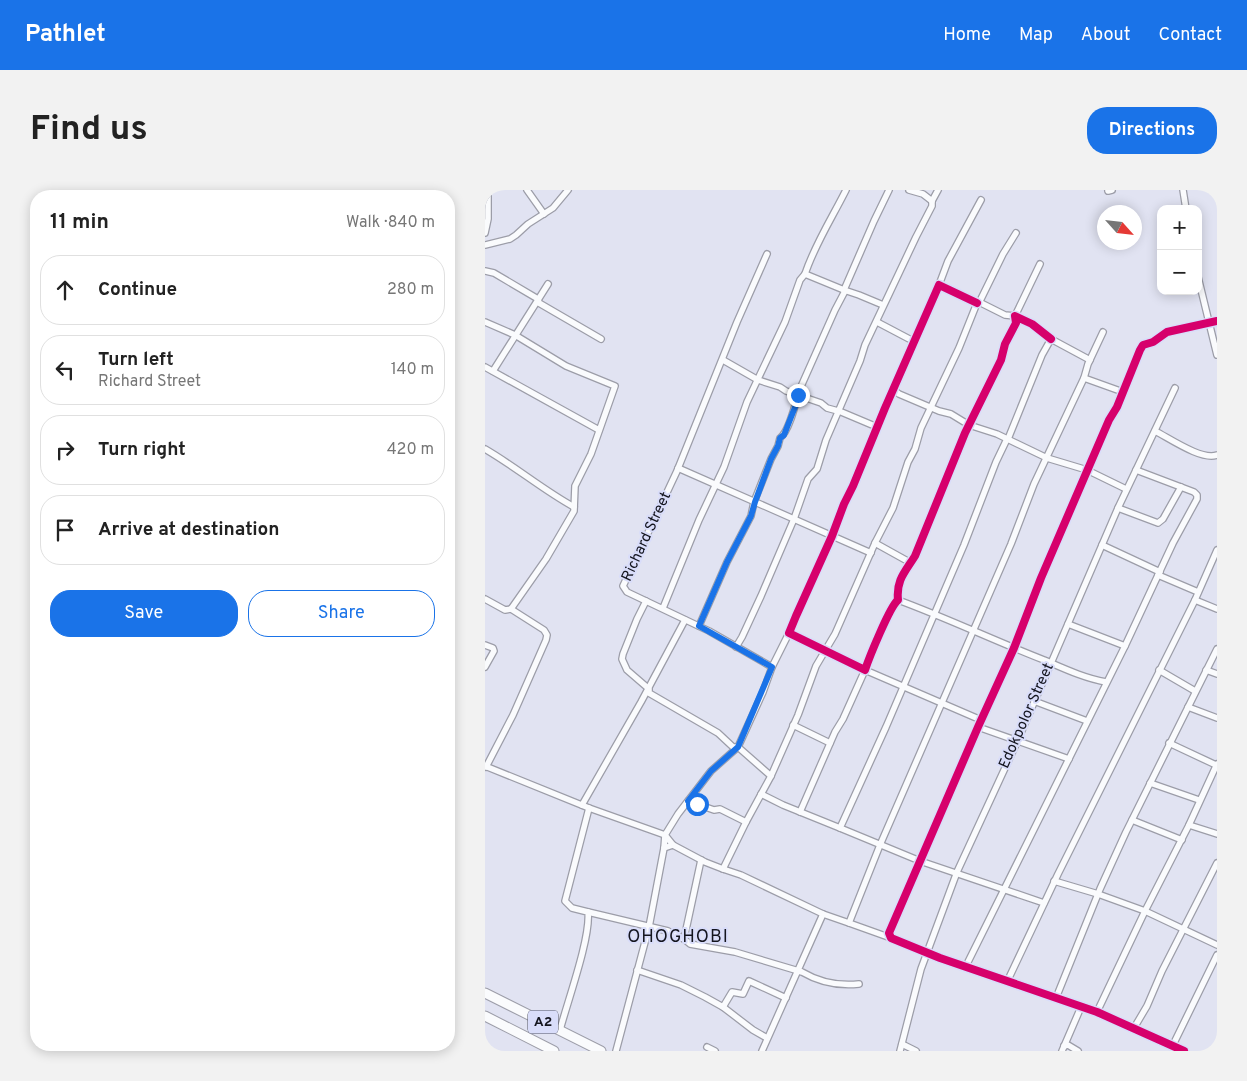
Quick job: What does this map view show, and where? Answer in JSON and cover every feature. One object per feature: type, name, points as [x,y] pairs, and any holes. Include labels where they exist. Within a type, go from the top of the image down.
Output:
[{"type":"highway","name":"A2","points":[[485,993],[601,1051]]},
{"type":"highway","name":"A2","points":[[485,1016],[555,1051]]},
{"type":"street","points":[[527,190],[545,214]]},
{"type":"street","points":[[485,246],[510,239],[545,214],[559,202],[568,190]]},
{"type":"street","points":[[663,608],[699,520],[717,485],[740,427],[747,402],[785,322],[800,280],[805,274],[819,238],[846,190]]},
{"type":"street","points":[[699,626],[727,562],[751,516],[771,459],[780,438],[784,435],[798,395],[889,190]]},
{"type":"street","points":[[909,190],[923,194],[932,201]]},
{"type":"street","points":[[736,647],[745,631],[794,519],[808,479],[817,469],[865,345],[938,190]]},
{"type":"street","points":[[1183,190],[1185,205]]},
{"type":"street","points":[[485,232],[488,219],[487,192]]},
{"type":"street","points":[[616,1051],[649,927],[665,835],[711,771],[738,747],[772,667],[833,536],[844,504],[939,286],[948,261],[981,200]]},
{"type":"street","points":[[723,869],[771,776],[798,715],[816,666],[825,652],[893,508],[921,428],[978,303],[1016,233]]},
{"type":"street","points":[[767,254],[737,322],[678,468],[871,553]]},
{"type":"street","points":[[898,600],[897,590],[907,566],[911,562],[969,425],[1001,360],[1005,344],[1016,323],[1015,316],[1040,264]]},
{"type":"street","points":[[485,271],[494,273],[538,299],[539,303],[601,339]]},
{"type":"street","points":[[805,274],[845,291],[859,294],[883,306]]},
{"type":"street","points":[[493,372],[548,284]]},
{"type":"street","points":[[939,286],[1005,315],[1015,316],[1032,324],[1051,338],[1090,360]]},
{"type":"street","points":[[1202,294],[1217,355]]},
{"type":"street","points":[[485,322],[515,335],[565,366],[614,384],[615,388],[591,454],[575,486],[574,511],[561,534],[511,609]]},
{"type":"street","points":[[877,322],[915,342]]},
{"type":"street","points":[[891,938],[889,933],[1014,648],[1041,578],[1087,470],[1143,345],[1153,342],[1167,332],[1217,322]]},
{"type":"street","points":[[849,923],[880,844],[973,632],[1026,508],[1034,484],[1084,378],[1103,332]]},
{"type":"street","points":[[840,828],[964,545],[996,462],[1051,338]]},
{"type":"street","points":[[723,360],[758,380],[877,427]]},
{"type":"street","points":[[485,367],[599,430]]},
{"type":"street","points":[[1084,378],[1123,392]]},
{"type":"street","name":"Edokpolor Street","points":[[900,1051],[927,952],[957,872],[1017,742],[1117,508],[1175,388]]},
{"type":"street","points":[[894,390],[899,394],[939,411],[951,414],[969,425],[1007,439],[1047,458],[1087,470],[1127,489]]},
{"type":"street","points":[[1155,431],[1203,456],[1213,457],[1217,455]]},
{"type":"street","points":[[485,448],[516,468],[550,494],[574,507]]},
{"type":"street","name":"Richard Street","points":[[678,468],[653,519],[636,562],[623,584],[627,592],[699,626],[772,667]]},
{"type":"street","points":[[966,966],[1125,646],[1173,543],[1197,500],[1197,495],[1194,492],[1136,470]]},
{"type":"street","points":[[1117,508],[1158,523],[1163,519],[1181,487]]},
{"type":"street","points":[[875,543],[911,562]]},
{"type":"street","points":[[1102,545],[1198,592]]},
{"type":"street","points":[[1007,982],[1043,904],[1195,600],[1217,550]]},
{"type":"street","points":[[485,599],[505,610],[511,609],[544,630],[547,635],[513,715],[486,766],[585,806],[665,835],[673,845],[701,860],[741,875],[823,914],[1007,982],[1097,1012],[1184,1051]]},
{"type":"street","points":[[898,600],[934,613],[973,632],[1089,679],[1106,682]]},
{"type":"street","points":[[800,812],[889,614],[898,600]]},
{"type":"street","points":[[1195,600],[1217,608]]},
{"type":"street","points":[[646,601],[623,654],[627,670],[649,689],[649,693],[718,733],[733,747],[738,747],[771,776]]},
{"type":"street","points":[[685,620],[585,806],[565,901],[572,908],[668,931],[690,944],[735,952],[835,984],[845,986],[859,984]]},
{"type":"street","points":[[1067,624],[1125,646]]},
{"type":"street","points":[[789,633],[825,652],[941,705],[981,720]]},
{"type":"street","points":[[485,645],[494,650],[485,667]]},
{"type":"street","points":[[1055,998],[1098,894],[1132,820],[1217,649]]},
{"type":"street","points":[[1159,670],[1195,691]]},
{"type":"street","points":[[1206,670],[1217,674]]},
{"type":"street","points":[[1034,701],[1087,721]]},
{"type":"street","points":[[1188,706],[1217,718]]},
{"type":"street","points":[[793,724],[830,743]]},
{"type":"street","points":[[978,727],[1069,759]]},
{"type":"street","points":[[1097,1012],[1145,911],[1182,840],[1217,764],[1169,743]]},
{"type":"street","points":[[1150,783],[1199,800]]},
{"type":"street","points":[[761,794],[783,805],[920,861],[957,872],[1043,904]]},
{"type":"street","points":[[688,801],[714,810],[721,809],[746,822]]},
{"type":"street","points":[[1132,820],[1182,840]]},
{"type":"street","points":[[1189,825],[1217,834]]},
{"type":"street","points":[[664,848],[673,845]]},
{"type":"street","points":[[684,939],[701,860]]},
{"type":"street","points":[[1134,1028],[1147,1006],[1217,863]]},
{"type":"street","points":[[1054,882],[1098,894],[1145,911],[1217,945]]},
{"type":"street","points":[[559,1030],[583,948],[589,919],[588,912]]},
{"type":"street","points":[[762,1051],[823,914]]},
{"type":"street","points":[[1173,1045],[1217,955]]},
{"type":"street","points":[[637,970],[681,984],[723,1007],[753,1030],[767,1038]]},
{"type":"street","points":[[723,1007],[732,992],[743,994],[749,981],[786,998]]},
{"type":"street","points":[[1063,1048],[1081,1007]]},
{"type":"street","points":[[902,1044],[916,1051]]},
{"type":"street","points":[[1063,1048],[1068,1045],[1078,1051]]},
{"type":"street","points":[[707,1047],[715,1051]]},
{"type":"cycle path","points":[[977,303],[939,285],[789,633],[865,670],[885,622],[898,600],[898,587],[902,577],[915,556],[965,433],[1001,360],[1005,344],[1016,323],[1015,316],[1032,324],[1051,339]]},
{"type":"cycle path","points":[[1184,1051],[1097,1012],[940,958],[891,938],[889,933],[1014,648],[1041,578],[1109,420],[1117,407],[1140,350],[1143,345],[1153,342],[1167,332],[1217,321]]},
{"type":"district","name":"OHOGHOBI","points":[[678,937]]},
{"type":"route","points":[[697,804],[688,801],[711,771],[738,747],[772,667],[699,626],[727,562],[751,516],[771,459],[780,438],[784,435],[798,395]]}]
